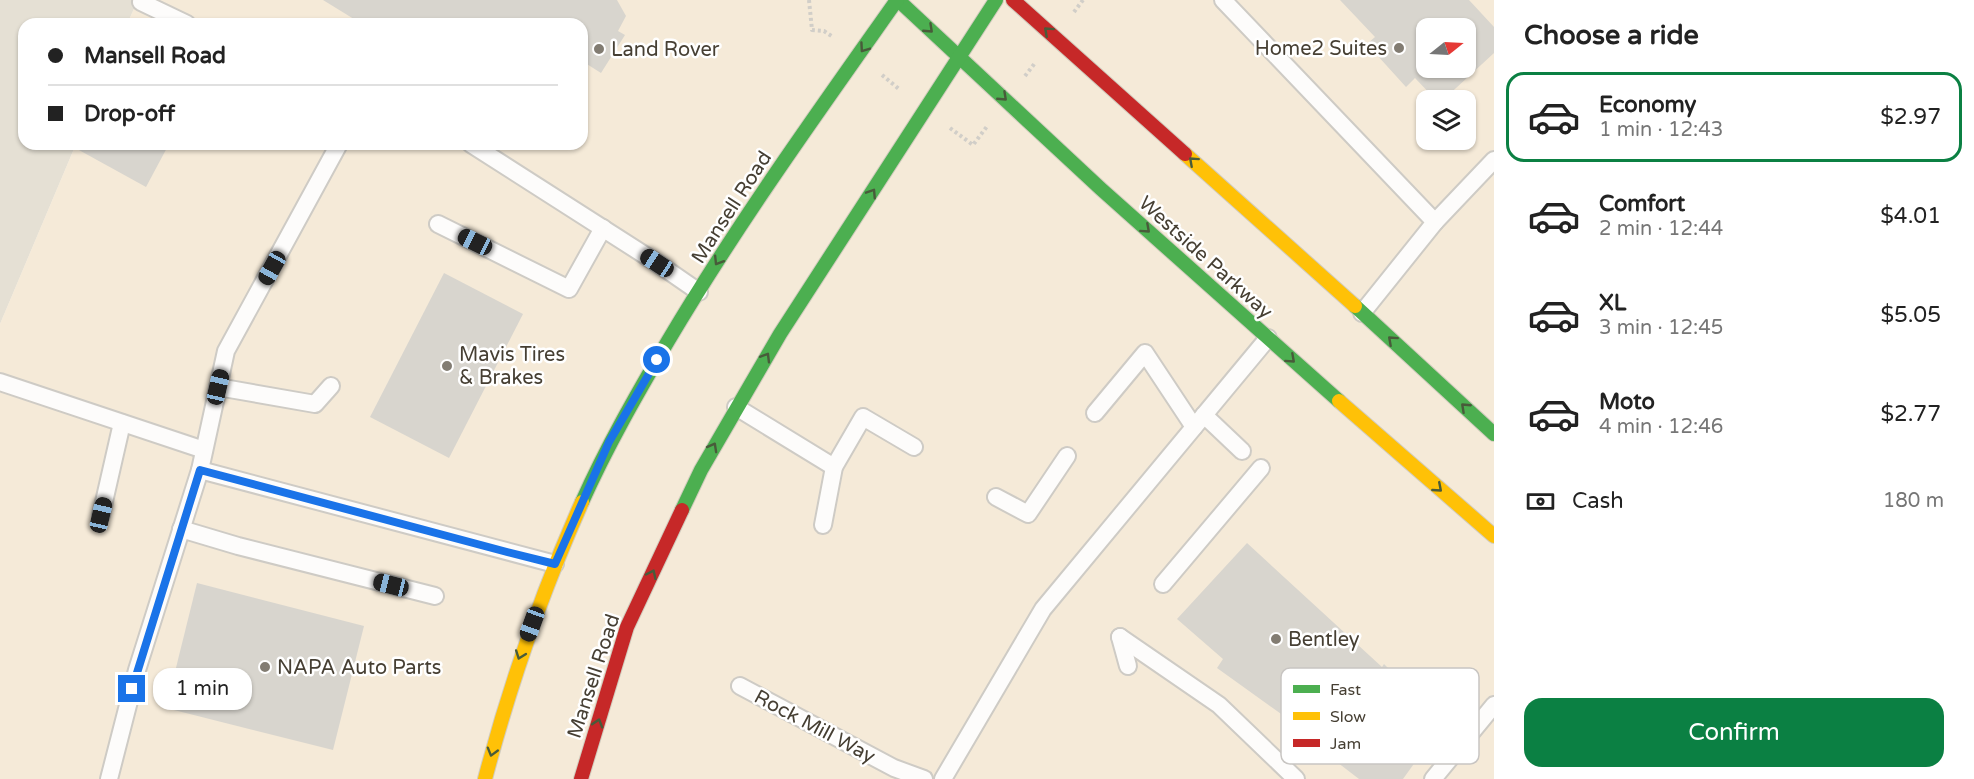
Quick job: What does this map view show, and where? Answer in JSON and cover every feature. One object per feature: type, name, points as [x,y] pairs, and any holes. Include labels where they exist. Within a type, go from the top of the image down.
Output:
[{"type":"main road","name":"Westside Parkway","points":[[898,0],[1101,189],[1494,536]]},
{"type":"main road","name":"Mansell Road","points":[[485,779],[517,664],[555,564],[609,442],[746,216],[898,0]]},
{"type":"main road","name":"Mansell Road","points":[[581,779],[627,627],[701,470],[780,334],[996,0]]},
{"type":"main road","points":[[1013,0],[1494,434]]},
{"type":"lane","points":[[1222,0],[1435,222]]},
{"type":"lane","points":[[141,2],[174,18]]},
{"type":"lane","points":[[109,779],[137,670],[200,470],[226,351],[336,150]]},
{"type":"lane","points":[[480,150],[699,292]]},
{"type":"lane","points":[[1362,313],[1435,222],[1494,160]]},
{"type":"lane","points":[[438,224],[569,289],[603,228]]},
{"type":"lane","points":[[944,779],[1043,609],[1268,338]]},
{"type":"lane","points":[[1095,413],[1144,353],[1199,421],[1242,452]]},
{"type":"lane","points":[[0,382],[204,450]]},
{"type":"lane","points":[[218,387],[315,404],[331,386]]},
{"type":"lane","points":[[736,407],[834,467]]},
{"type":"lane","points":[[823,525],[834,467],[863,417],[914,447]]},
{"type":"lane","points":[[101,515],[122,423]]},
{"type":"lane","points":[[996,497],[1028,514],[1066,456]]},
{"type":"lane","points":[[1163,584],[1261,468]]},
{"type":"lane","points":[[200,470],[555,564]]},
{"type":"lane","points":[[181,530],[435,596]]},
{"type":"lane","points":[[1128,666],[1120,637],[1219,705],[1296,779]]},
{"type":"lane","name":"Rock Mill Way","points":[[740,686],[894,768],[924,779]]},
{"type":"lane","points":[[1479,723],[1494,705]]},
{"type":"lane","points":[[1433,779],[1445,764]]},
{"type":"shaded area","points":[[0,0],[138,0],[130,18],[18,18],[18,150],[73,150],[0,324]]},
{"type":"shaded area","points":[[138,0],[1494,0],[1494,779],[0,779],[0,324],[73,150],[588,150],[588,18],[130,18]]},
{"type":"building","name":"Land Rover","points":[[323,0],[617,0],[626,16],[618,31],[625,35],[601,73],[588,65],[588,18],[352,18]]},
{"type":"building","name":"Home2 Suites","points":[[1340,0],[1469,0],[1494,27],[1494,53],[1476,70],[1476,18],[1416,18],[1416,78],[1467,78],[1454,90],[1426,90],[1415,78],[1406,87],[1367,44],[1375,37]]},
{"type":"building","points":[[79,150],[166,150],[146,187]]},
{"type":"building","name":"Mavis Tires & Brakes","points":[[444,273],[523,314],[449,458],[370,417]]},
{"type":"building","points":[[1247,543],[1382,667],[1384,664],[1388,668],[1281,668],[1281,714],[1217,668],[1223,659],[1177,619]]},
{"type":"building","name":"NAPA Auto Parts","points":[[197,583],[364,626],[333,750],[166,708]]},
{"type":"building","points":[[1340,764],[1414,764],[1403,779],[1359,779]]},
{"type":"traffic: fast","points":[[582,502],[623,420],[695,297],[779,168],[897,0]]},
{"type":"traffic: fast","points":[[898,0],[1101,189],[1339,401]]},
{"type":"traffic: fast","points":[[682,510],[701,470],[780,334],[996,0]]},
{"type":"traffic: fast","points":[[1355,306],[1494,434]]},
{"type":"traffic: slow","points":[[1185,154],[1355,306]]},
{"type":"traffic: slow","points":[[1339,401],[1494,536]]},
{"type":"traffic: slow","points":[[485,779],[528,639],[553,570],[582,502]]},
{"type":"traffic: jam","points":[[1013,0],[1185,154]]},
{"type":"traffic: jam","points":[[581,779],[627,627],[682,510]]},
{"type":"place","name":"Home2 Suites","points":[[1399,48]]},
{"type":"place","name":"Land Rover","points":[[599,49]]},
{"type":"place","name":"Mavis Tires & Brakes","points":[[447,366]]},
{"type":"place","name":"Bentley","points":[[1276,639]]},
{"type":"place","name":"NAPA Auto Parts","points":[[265,667]]},
{"type":"route","points":[[132,689],[200,470],[555,564],[609,442],[657,360]]}]
